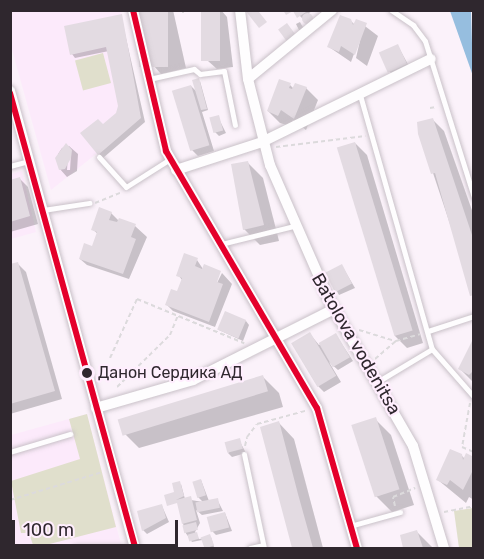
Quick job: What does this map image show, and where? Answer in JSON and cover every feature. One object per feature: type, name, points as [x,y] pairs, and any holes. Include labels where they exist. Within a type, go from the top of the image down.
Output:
[{"type":"street","points":[[133,10],[170,159],[276,335],[317,408],[357,549]]},
{"type":"street","name":"Batolova vodenitsa","points":[[240,10],[248,79],[262,142],[294,226],[334,309],[413,446],[444,549]]},
{"type":"street","points":[[248,79],[332,10]]},
{"type":"street","points":[[176,170],[262,142],[431,59]]},
{"type":"street","points":[[10,91],[134,548]]},
{"type":"street","points":[[96,408],[193,380],[276,335],[334,309]]},
{"type":"lane","points":[[391,10],[420,31],[474,197]]},
{"type":"lane","points":[[149,79],[194,69],[200,74],[224,71],[235,125]]},
{"type":"lane","points":[[360,95],[432,349],[472,397]]},
{"type":"lane","points":[[99,157],[126,187],[170,159]]},
{"type":"lane","points":[[10,166],[29,161]]},
{"type":"lane","points":[[43,210],[89,203]]},
{"type":"lane","points":[[221,244],[294,226]]},
{"type":"lane","points":[[428,331],[474,316]]},
{"type":"lane","points":[[376,383],[432,349]]},
{"type":"lane","points":[[10,452],[70,434]]},
{"type":"lane","points":[[244,454],[264,547],[250,549]]},
{"type":"lane","points":[[350,526],[399,512]]},
{"type":"lane","points":[[75,549],[134,548]]},
{"type":"path","points":[[262,142],[274,147],[296,148],[371,134]]},
{"type":"path","points":[[89,203],[99,203],[126,187]]},
{"type":"path","points":[[110,358],[137,299],[255,347]]},
{"type":"path","points":[[117,387],[170,335],[178,315]]},
{"type":"path","points":[[343,325],[396,341]]},
{"type":"path","points":[[367,366],[396,341],[428,331]]},
{"type":"path","points":[[472,397],[462,447],[474,452]]},
{"type":"path","points":[[244,454],[247,437],[257,424],[317,408]]},
{"type":"path","points":[[10,500],[113,468]]},
{"type":"path","points":[[399,512],[393,497],[426,484]]},
{"type":"path","points":[[434,514],[474,506]]},
{"type":"shaded area","points":[[121,10],[141,118],[51,190],[11,46],[10,11]]},
{"type":"shaded area","points":[[22,171],[36,232],[11,239],[11,174]]},
{"type":"shaded area","points":[[87,414],[122,548],[11,548],[11,435]]},
{"type":"green space","points":[[103,53],[111,83],[83,90],[75,61]]},
{"type":"green space","points":[[87,414],[116,527],[34,548],[29,533],[21,533],[11,481],[80,459],[69,419]]},
{"type":"green space","points":[[473,508],[473,548],[459,548],[454,511]]},
{"type":"water","points":[[450,11],[471,11],[473,76]]},
{"type":"building","points":[[139,10],[168,10],[168,67],[139,67]]},
{"type":"building","points":[[201,10],[220,10],[220,61],[201,61]]},
{"type":"building","points":[[245,10],[259,12],[267,22],[259,28]]},
{"type":"building","points":[[283,10],[309,10],[297,18],[293,11],[286,15]]},
{"type":"building","points":[[307,13],[311,14],[311,22],[307,23],[303,22],[302,18],[303,14]]},
{"type":"building","points":[[122,14],[141,118],[98,155],[80,133],[98,119],[103,124],[116,113],[118,106],[106,47],[70,55],[64,26]]},
{"type":"building","points":[[340,15],[351,19],[353,25],[356,19],[367,23],[355,55],[341,46],[339,52],[327,47]]},
{"type":"building","points":[[287,23],[295,34],[286,41],[278,29]]},
{"type":"building","points":[[398,44],[407,64],[388,73],[379,53]]},
{"type":"building","points":[[199,78],[207,109],[201,110],[192,80]]},
{"type":"building","points":[[279,79],[291,83],[289,88],[292,89],[295,83],[307,87],[294,119],[281,110],[278,116],[267,111]]},
{"type":"building","points":[[191,85],[209,145],[190,151],[172,91]]},
{"type":"building","points":[[219,115],[223,130],[213,133],[209,118]]},
{"type":"building","points":[[433,118],[474,241],[474,295],[470,296],[435,173],[431,174],[418,134],[417,122]]},
{"type":"building","points":[[355,142],[413,330],[394,336],[337,148]]},
{"type":"building","points":[[66,143],[72,150],[71,158],[65,169],[59,170],[55,158]]},
{"type":"building","points":[[248,161],[264,225],[243,230],[231,164]]},
{"type":"building","points":[[20,177],[30,216],[10,222],[10,180]]},
{"type":"building","points":[[99,207],[112,212],[109,220],[117,222],[119,218],[136,224],[131,237],[136,239],[123,274],[79,259],[84,243],[92,246],[97,232],[91,230]]},
{"type":"building","points":[[184,253],[198,258],[195,266],[202,269],[204,264],[221,271],[217,282],[223,284],[209,322],[165,305],[171,289],[177,291],[182,278],[176,276]]},
{"type":"building","points":[[18,262],[55,391],[10,404],[10,264]]},
{"type":"building","points":[[342,264],[352,284],[335,292],[325,273]]},
{"type":"building","points":[[225,311],[246,320],[238,338],[217,329]]},
{"type":"building","points":[[310,332],[336,376],[317,387],[291,343]]},
{"type":"building","points":[[336,333],[350,357],[333,367],[319,343]]},
{"type":"building","points":[[474,337],[474,370],[469,375],[458,369]]},
{"type":"building","points":[[263,375],[268,391],[123,436],[118,419]]},
{"type":"building","points":[[376,417],[399,489],[375,497],[351,425]]},
{"type":"building","points":[[279,421],[313,548],[292,548],[260,427]]},
{"type":"building","points":[[240,438],[243,449],[227,453],[225,442]]},
{"type":"building","points":[[450,449],[462,454],[463,460],[466,453],[474,457],[474,468],[463,490],[450,480],[447,485],[436,480]]},
{"type":"building","points":[[201,479],[206,495],[197,498],[192,482]]},
{"type":"building","points":[[180,481],[184,496],[176,500],[191,496],[197,520],[182,524],[177,503],[167,506],[164,495],[174,492],[172,483]]},
{"type":"building","points":[[218,498],[220,508],[197,512],[195,502]]},
{"type":"building","points":[[162,504],[166,518],[142,531],[137,511]]},
{"type":"building","points":[[225,512],[229,527],[211,532],[207,517]]},
{"type":"building","points":[[196,522],[198,530],[184,533],[182,525]]},
{"type":"building","points":[[417,530],[423,548],[403,548],[400,535]]},
{"type":"building","points":[[197,532],[199,539],[189,541],[187,535]]},
{"type":"building","points":[[210,534],[214,545],[204,548],[201,537]]},
{"type":"transit line","points":[[133,10],[166,151],[317,408],[357,548]]},
{"type":"transit line","points":[[10,93],[135,548]]},
{"type":"place","name":"Данон Сердика АД","points":[[87,373]]}]
